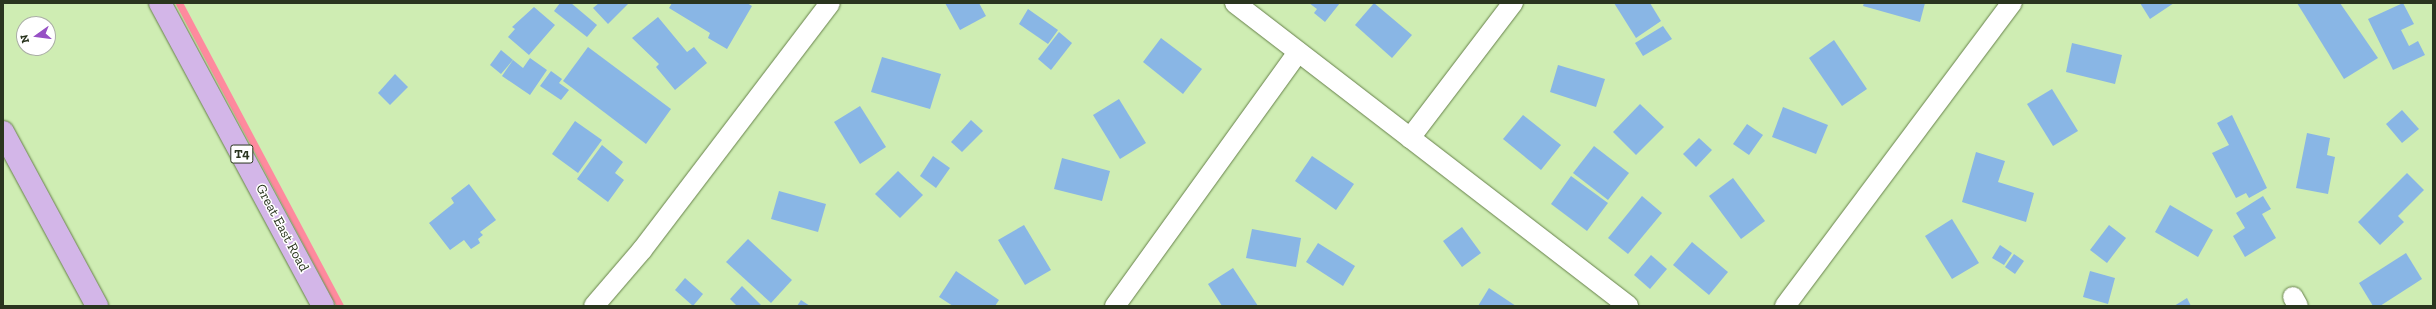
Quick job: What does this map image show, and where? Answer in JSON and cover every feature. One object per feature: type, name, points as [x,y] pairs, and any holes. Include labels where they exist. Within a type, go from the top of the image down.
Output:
[{"type":"main road","name":"Great East Road","points":[[160,3],[323,306]]},
{"type":"main road","points":[[3,132],[97,306]]},
{"type":"street","points":[[594,306],[642,250],[830,3]]},
{"type":"street","points":[[1235,3],[1624,305]]},
{"type":"street","points":[[1410,138],[1513,3]]},
{"type":"street","points":[[1785,306],[2012,3]]},
{"type":"street","points":[[1115,306],[1298,52]]},
{"type":"building","points":[[560,3],[571,3],[597,25],[587,37],[554,11]]},
{"type":"building","points":[[599,3],[629,3],[608,24],[593,8]]},
{"type":"building","points":[[672,3],[747,3],[752,6],[727,49],[708,38],[710,33],[669,8]]},
{"type":"building","points":[[945,3],[979,3],[986,16],[960,30]]},
{"type":"building","points":[[1309,3],[1340,3],[1325,22],[1314,13],[1317,9]]},
{"type":"building","points":[[1374,3],[1412,35],[1392,58],[1355,25]]},
{"type":"building","points":[[1614,3],[1650,3],[1661,21],[1636,38]]},
{"type":"building","points":[[1864,3],[1925,3],[1920,22],[1863,6]]},
{"type":"building","points":[[2140,3],[2174,3],[2150,19]]},
{"type":"building","points":[[2297,3],[2340,3],[2378,58],[2344,79]]},
{"type":"building","points":[[2403,3],[2414,24],[2401,30],[2409,46],[2418,41],[2425,55],[2393,70],[2368,19]]},
{"type":"building","points":[[534,7],[555,25],[529,55],[508,37],[515,29],[512,27]]},
{"type":"building","points":[[1028,9],[1058,30],[1048,44],[1019,24]]},
{"type":"building","points":[[658,17],[687,52],[694,47],[707,63],[675,90],[656,67],[659,64],[632,38]]},
{"type":"building","points":[[1663,26],[1672,39],[1643,56],[1635,43]]},
{"type":"building","points":[[1059,32],[1072,43],[1051,70],[1038,59]]},
{"type":"building","points":[[1161,38],[1202,69],[1183,94],[1143,62]]},
{"type":"building","points":[[1834,40],[1867,89],[1842,106],[1809,58]]},
{"type":"building","points":[[2072,43],[2122,55],[2115,84],[2066,72]]},
{"type":"building","points":[[588,47],[671,109],[646,144],[563,81]]},
{"type":"building","points":[[501,50],[513,60],[501,74],[490,65]]},
{"type":"building","points":[[882,57],[941,74],[930,109],[871,92]]},
{"type":"building","points":[[530,58],[547,70],[530,95],[502,76],[513,60],[523,68]]},
{"type":"building","points":[[1558,65],[1605,79],[1596,107],[1550,92]]},
{"type":"building","points":[[551,71],[562,79],[559,83],[569,90],[561,100],[540,86]]},
{"type":"building","points":[[395,74],[408,87],[390,105],[378,93]]},
{"type":"building","points":[[2052,89],[2078,131],[2053,146],[2027,104]]},
{"type":"building","points":[[1119,99],[1146,143],[1120,159],[1093,115]]},
{"type":"building","points":[[1640,104],[1664,127],[1636,155],[1613,132]]},
{"type":"building","points":[[860,106],[886,147],[860,164],[834,122]]},
{"type":"building","points":[[1783,107],[1828,125],[1816,154],[1772,137]]},
{"type":"building","points":[[2402,110],[2419,129],[2402,143],[2386,124]]},
{"type":"building","points":[[1523,115],[1561,145],[1541,170],[1503,139]]},
{"type":"building","points":[[2232,115],[2267,188],[2249,198],[2246,193],[2236,198],[2212,153],[2229,145],[2217,123]]},
{"type":"building","points":[[971,120],[983,131],[962,152],[951,142]]},
{"type":"building","points":[[575,121],[602,140],[578,173],[552,154]]},
{"type":"building","points":[[1747,124],[1763,135],[1749,155],[1733,144]]},
{"type":"building","points":[[2307,133],[2330,138],[2327,155],[2335,157],[2328,194],[2296,188]]},
{"type":"building","points":[[1699,138],[1712,150],[1696,167],[1683,154]]},
{"type":"building","points":[[602,145],[623,162],[615,173],[624,180],[608,202],[577,179]]},
{"type":"building","points":[[1594,146],[1629,173],[1608,200],[1573,173]]},
{"type":"building","points":[[1976,152],[2005,161],[1998,182],[2034,193],[2026,222],[1962,202]]},
{"type":"building","points":[[933,156],[950,168],[936,188],[920,176]]},
{"type":"building","points":[[1312,156],[1354,184],[1336,210],[1295,181]]},
{"type":"building","points":[[1062,158],[1110,171],[1102,201],[1054,189]]},
{"type":"building","points":[[898,171],[923,195],[900,218],[875,194]]},
{"type":"building","points":[[2407,173],[2424,190],[2398,216],[2404,222],[2380,245],[2358,222]]},
{"type":"building","points":[[1571,176],[1608,203],[1587,231],[1551,204]]},
{"type":"building","points":[[1733,178],[1765,221],[1741,239],[1709,196]]},
{"type":"building","points":[[469,184],[496,220],[480,232],[483,235],[478,239],[480,243],[471,249],[464,240],[450,250],[429,223],[454,203],[451,198]]},
{"type":"building","points":[[779,191],[826,204],[818,232],[771,219]]},
{"type":"building","points":[[1642,196],[1662,213],[1628,254],[1608,238]]},
{"type":"building","points":[[2263,196],[2271,209],[2262,214],[2276,238],[2245,257],[2233,236],[2245,228],[2236,213]]},
{"type":"building","points":[[2170,205],[2213,230],[2198,257],[2155,232]]},
{"type":"building","points":[[1952,219],[1979,263],[1952,279],[1925,236]]},
{"type":"building","points":[[1024,225],[1051,270],[1025,285],[998,240]]},
{"type":"building","points":[[2109,225],[2126,238],[2107,263],[2090,250]]},
{"type":"building","points":[[1462,227],[1481,253],[1462,267],[1443,241]]},
{"type":"building","points":[[1252,229],[1301,238],[1296,267],[1246,258]]},
{"type":"building","points":[[748,239],[792,280],[771,303],[726,262]]},
{"type":"building","points":[[1692,242],[1728,272],[1709,295],[1673,265]]},
{"type":"building","points":[[1318,243],[1355,266],[1343,286],[1306,262]]},
{"type":"building","points":[[2000,245],[2012,253],[2004,265],[1992,258]]},
{"type":"building","points":[[2406,253],[2422,279],[2380,306],[2373,306],[2359,283]]},
{"type":"building","points":[[2014,254],[2024,261],[2015,274],[2005,267]]},
{"type":"building","points":[[1651,255],[1667,269],[1650,289],[1634,275]]},
{"type":"building","points":[[1233,268],[1258,306],[1222,306],[1208,284]]},
{"type":"building","points":[[956,271],[999,300],[995,306],[953,306],[939,297]]},
{"type":"building","points":[[2090,271],[2115,278],[2108,304],[2083,297]]},
{"type":"building","points":[[685,278],[703,294],[693,306],[675,290]]},
{"type":"building","points":[[742,286],[762,306],[737,306],[730,299]]},
{"type":"building","points":[[1489,288],[1516,306],[1478,306]]},
{"type":"building","points":[[2187,298],[2191,306],[2174,306]]},
{"type":"building","points":[[801,300],[810,306],[797,306]]},
{"type":"waterway","points":[[179,3],[340,306]]}]
